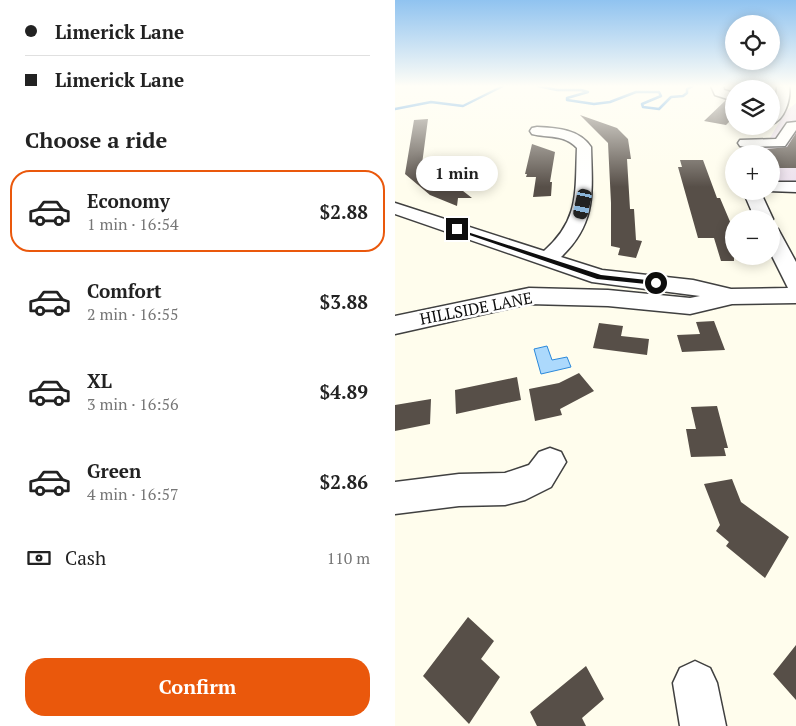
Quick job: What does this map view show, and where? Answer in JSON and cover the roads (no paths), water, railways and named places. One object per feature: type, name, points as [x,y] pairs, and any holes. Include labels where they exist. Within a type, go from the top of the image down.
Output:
[{"type":"street","points":[[744,143],[780,143],[791,126],[786,120]]},
{"type":"street","points":[[537,131],[565,134],[580,142],[584,147],[581,217],[574,232],[563,246],[546,260]]},
{"type":"street","points":[[744,143],[754,135]]},
{"type":"street","points":[[780,187],[796,187]]},
{"type":"street","points":[[395,208],[600,277],[693,287],[732,296]]},
{"type":"street","points":[[780,251],[796,283]]},
{"type":"street","name":"HILLSIDE LANE","points":[[395,325],[529,296],[608,298],[690,306],[732,296],[796,295]]},
{"type":"street","points":[[395,498],[459,490],[505,489],[525,484],[540,476],[550,462]]},
{"type":"street","points":[[695,683],[703,726]]},
{"type":"water","points":[[547,346],[552,360],[567,357],[571,367],[541,374],[534,349]]}]
